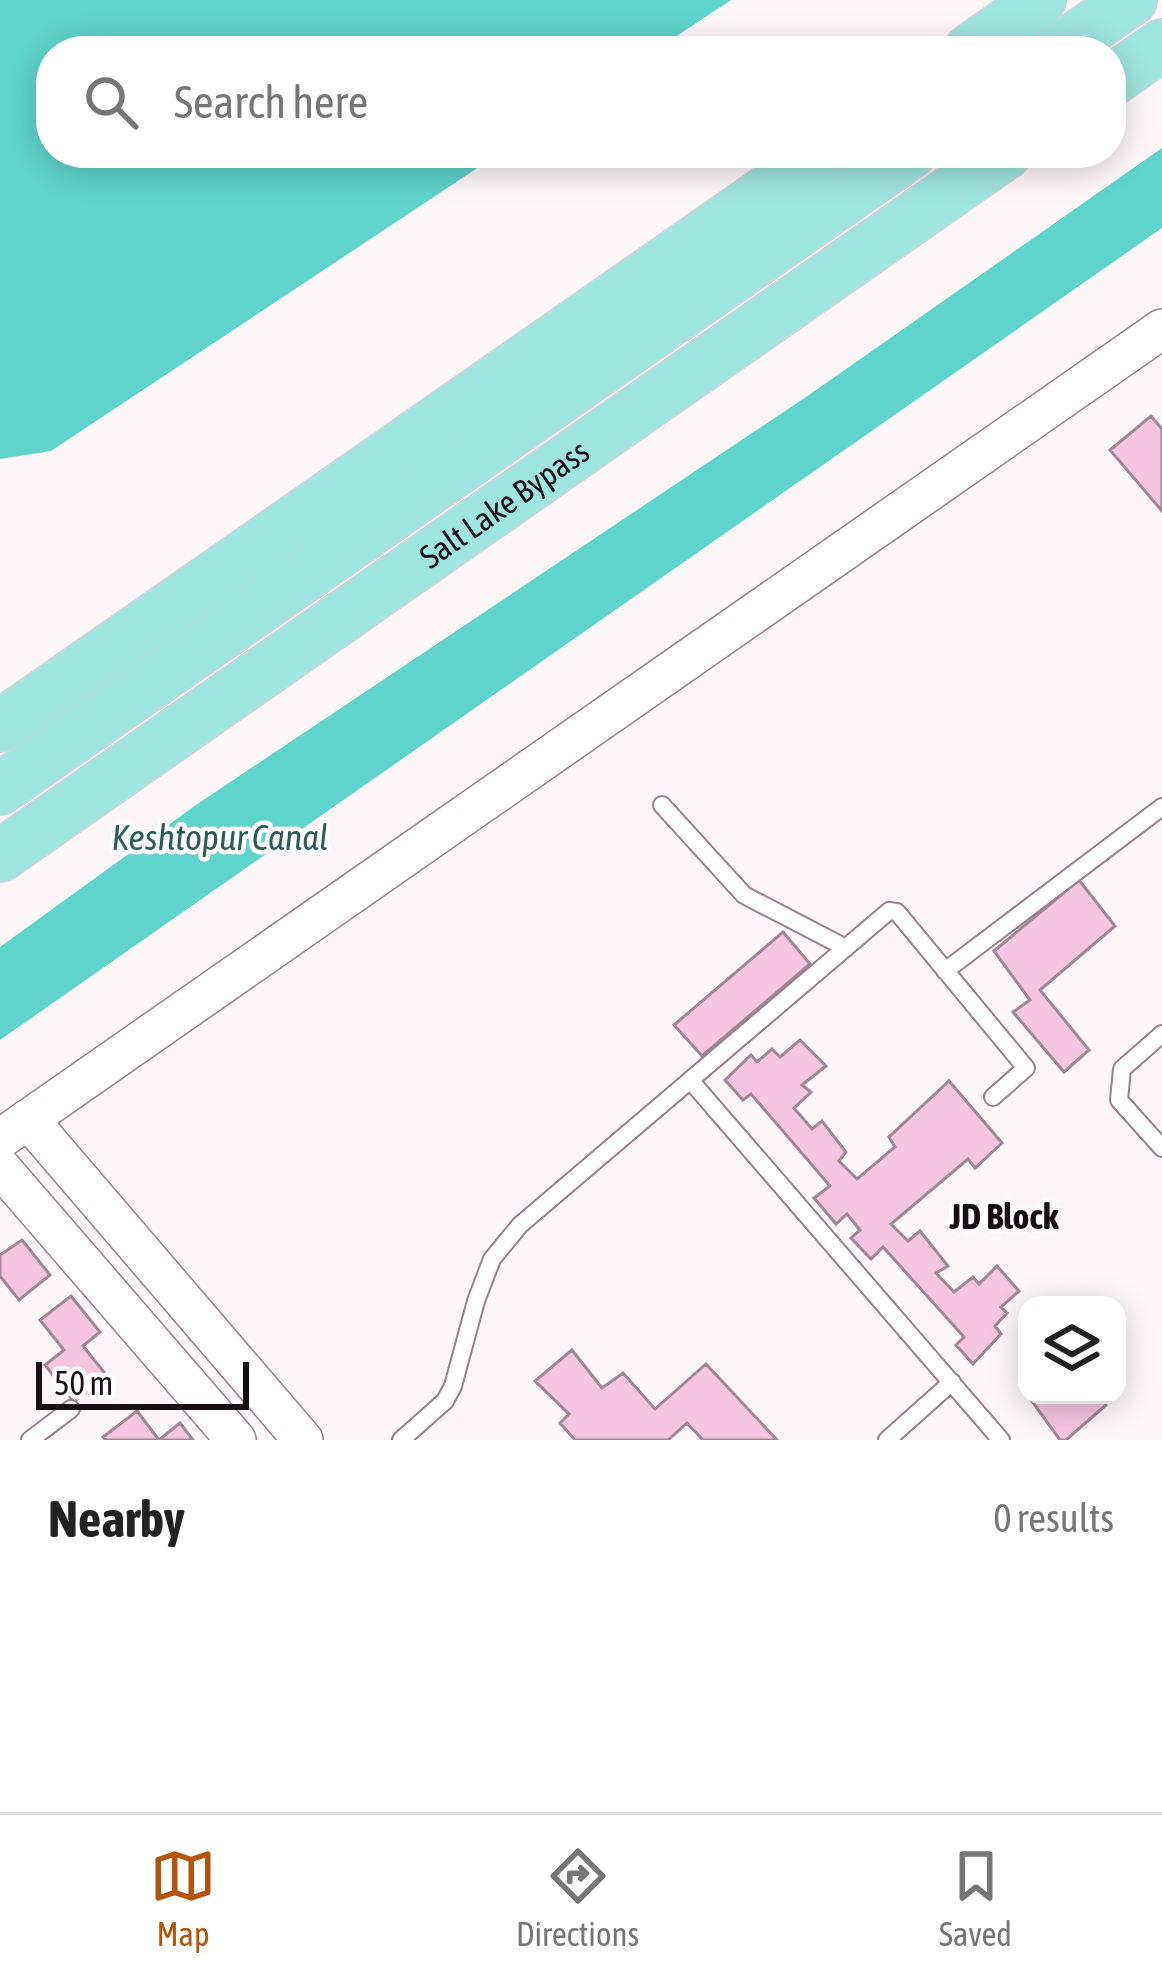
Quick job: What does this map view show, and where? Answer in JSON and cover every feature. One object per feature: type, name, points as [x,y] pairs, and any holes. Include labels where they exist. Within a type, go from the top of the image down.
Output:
[{"type":"main road","points":[[990,36],[1040,0]]},
{"type":"main road","points":[[1079,36],[1131,0]]},
{"type":"main road","points":[[1126,70],[1162,45]]},
{"type":"main road","points":[[0,726],[800,168]]},
{"type":"main road","name":"Salt Lake Bypass","points":[[0,789],[889,168]]},
{"type":"main road","name":"Salt Lake Bypass","points":[[0,856],[985,168]]},
{"type":"street","points":[[303,1440],[14,1129],[1162,329]]},
{"type":"street","points":[[0,1167],[229,1433],[264,1394]]},
{"type":"lane","points":[[662,805],[744,895],[846,947]]},
{"type":"lane","points":[[945,971],[1162,807]]},
{"type":"lane","points":[[400,1440],[445,1401],[492,1259],[520,1225],[893,910],[1026,1068],[994,1097]]},
{"type":"lane","points":[[1162,1034],[1122,1069],[1119,1100],[1162,1148]]},
{"type":"lane","points":[[690,1080],[1001,1440]]},
{"type":"lane","points":[[887,1440],[952,1382]]},
{"type":"lane","points":[[31,1440],[71,1409]]},
{"type":"water","points":[[0,0],[731,0],[677,36],[36,36],[36,168],[477,168],[51,451],[0,459]]},
{"type":"water","name":"Keshtopur Canal","points":[[1162,148],[1162,228],[0,1040],[0,947],[196,805],[809,395]]},
{"type":"building","points":[[1151,416],[1162,429],[1162,511],[1110,450]]},
{"type":"building","points":[[1079,880],[1115,926],[1040,990],[1089,1050],[1064,1072],[1013,1012],[1030,1000],[994,951]]},
{"type":"building","points":[[783,932],[810,964],[702,1056],[674,1025]]},
{"type":"building","points":[[800,1040],[826,1066],[802,1085],[811,1092],[794,1108],[812,1129],[822,1121],[846,1152],[839,1161],[857,1179],[895,1147],[889,1137],[949,1081],[1002,1143],[975,1168],[968,1159],[891,1224],[908,1241],[920,1231],[948,1266],[936,1273],[954,1292],[973,1277],[979,1284],[997,1266],[1019,1291],[1001,1307],[1007,1313],[995,1326],[1001,1334],[973,1364],[956,1345],[964,1337],[883,1247],[871,1259],[851,1238],[860,1230],[847,1214],[836,1224],[814,1198],[830,1186],[751,1094],[743,1100],[725,1080],[751,1055],[757,1062],[772,1049],[780,1057]]},
{"type":"building","points":[[22,1240],[50,1275],[19,1300],[0,1276],[0,1255]]},
{"type":"building","points":[[71,1296],[100,1332],[83,1346],[107,1376],[74,1402],[45,1365],[64,1350],[40,1320]]},
{"type":"building","points":[[572,1350],[602,1388],[623,1373],[655,1409],[706,1364],[777,1440],[703,1440],[687,1423],[668,1440],[575,1440],[560,1423],[569,1414],[535,1381]]},
{"type":"building","points":[[1034,1404],[1106,1405],[1066,1440],[1060,1440]]},
{"type":"building","points":[[137,1411],[159,1440],[103,1437]]},
{"type":"building","points":[[180,1423],[193,1440],[159,1440]]},
{"type":"district","name":"JD Block","points":[[1004,1216]]}]
